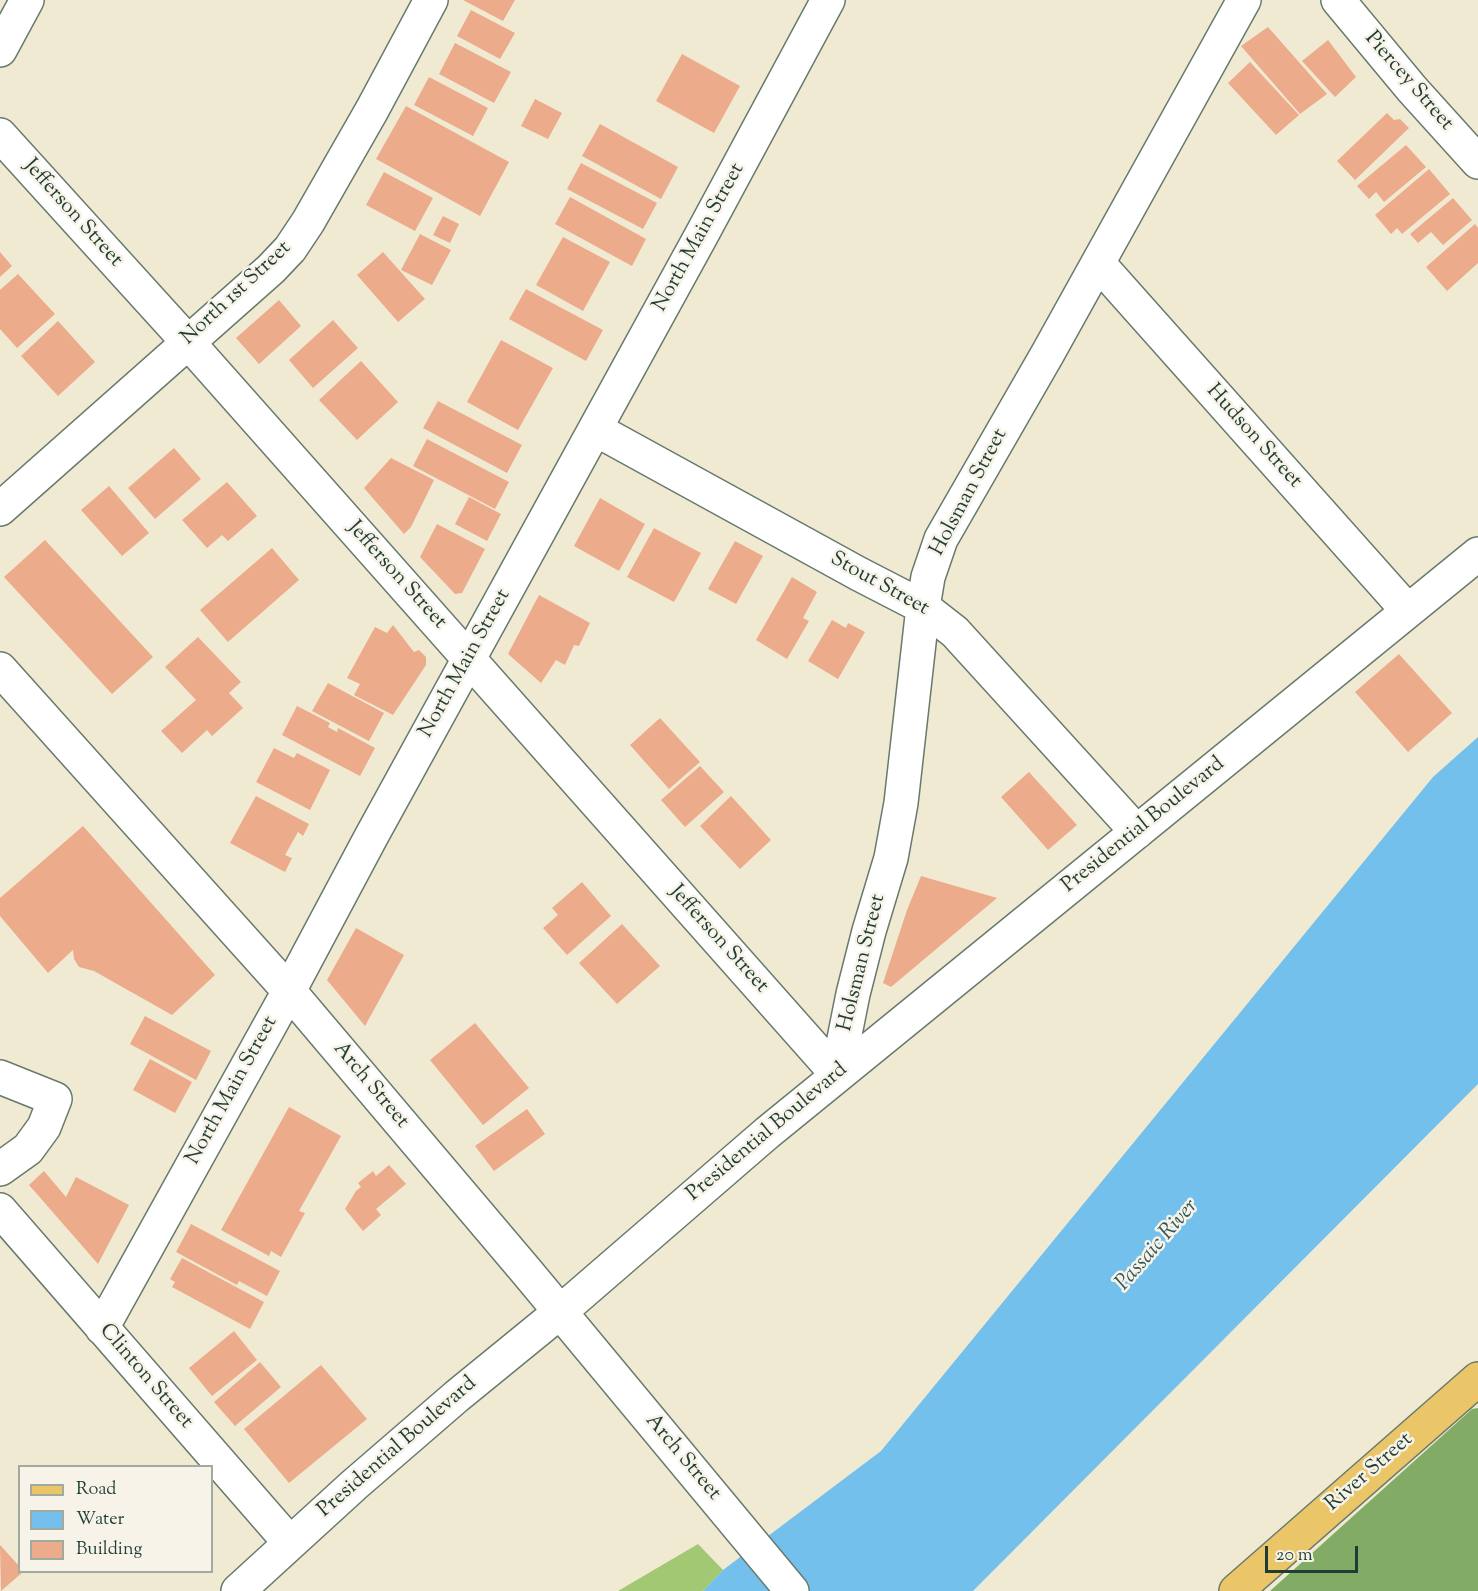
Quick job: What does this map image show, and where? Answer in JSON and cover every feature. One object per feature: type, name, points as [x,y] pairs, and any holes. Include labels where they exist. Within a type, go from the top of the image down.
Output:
[{"type":"main road","name":"River Street","points":[[1236,1591],[1474,1386]]},
{"type":"street","points":[[0,50],[27,0]]},
{"type":"street","name":"North 1st Street","points":[[0,509],[290,249],[308,222],[431,0]]},
{"type":"street","name":"North Main Street","points":[[102,1328],[289,991],[828,0]]},
{"type":"street","name":"Holsman Street","points":[[837,1074],[853,994],[891,858],[902,803],[923,607],[928,578],[941,539],[1244,0]]},
{"type":"street","name":"Piercey Street","points":[[1338,0],[1412,89],[1478,162]]},
{"type":"street","name":"Jefferson Street","points":[[0,135],[187,341],[837,1074]]},
{"type":"street","name":"Hudson Street","points":[[1098,263],[1408,611]]},
{"type":"street","name":"Stout Street","points":[[595,429],[923,607],[955,633],[1137,832]]},
{"type":"street","name":"Presidential Boulevard","points":[[238,1591],[354,1485],[457,1396],[560,1312],[837,1074],[1478,554]]},
{"type":"street","name":"Arch Street","points":[[0,669],[289,991],[792,1591]]},
{"type":"street","points":[[0,1077],[55,1099],[44,1126],[28,1149],[0,1170]]},
{"type":"street","name":"Clinton Street","points":[[0,1210],[290,1543]]},
{"type":"green space","points":[[1478,1408],[1478,1591],[1270,1591],[1472,1409]]},
{"type":"green space","points":[[698,1544],[723,1570],[703,1591],[618,1591]]},
{"type":"water","name":"Passaic River","points":[[1478,737],[1478,1084],[973,1591],[703,1591],[723,1570],[881,1451],[1433,777]]},
{"type":"building","points":[[463,0],[515,0],[503,21]]},
{"type":"building","points":[[471,10],[515,33],[500,59],[457,36]]},
{"type":"building","points":[[1268,27],[1327,94],[1300,114],[1241,46]]},
{"type":"building","points":[[1328,40],[1356,77],[1335,97],[1302,61]]},
{"type":"building","points":[[455,43],[511,72],[494,103],[439,74]]},
{"type":"building","points":[[682,54],[740,86],[714,133],[656,101]]},
{"type":"building","points":[[1250,62],[1299,115],[1276,135],[1228,83]]},
{"type":"building","points":[[429,77],[488,108],[473,136],[414,105]]},
{"type":"building","points":[[535,99],[562,113],[548,139],[521,126]]},
{"type":"building","points":[[406,106],[509,162],[480,216],[376,159]]},
{"type":"building","points":[[1387,113],[1394,120],[1400,119],[1409,128],[1355,180],[1337,161]]},
{"type":"building","points":[[600,124],[678,167],[661,199],[582,156]]},
{"type":"building","points":[[1406,145],[1426,167],[1384,202],[1376,192],[1369,199],[1357,186]]},
{"type":"building","points":[[581,163],[657,203],[643,229],[567,189]]},
{"type":"building","points":[[1429,169],[1450,194],[1402,234],[1397,228],[1391,234],[1375,215]]},
{"type":"building","points":[[384,172],[433,198],[415,231],[366,205]]},
{"type":"building","points":[[570,197],[646,239],[632,266],[555,224]]},
{"type":"building","points":[[1453,198],[1472,220],[1443,245],[1431,232],[1418,243],[1410,234]]},
{"type":"building","points":[[443,216],[459,224],[450,243],[433,235]]},
{"type":"building","points":[[1475,224],[1478,228],[1478,263],[1447,291],[1426,267]]},
{"type":"building","points":[[420,234],[451,250],[432,285],[401,270]]},
{"type":"building","points":[[563,237],[610,262],[583,311],[536,285]]},
{"type":"building","points":[[0,252],[12,266],[0,277]]},
{"type":"building","points":[[383,252],[425,299],[398,322],[357,275]]},
{"type":"building","points":[[18,274],[55,314],[17,348],[0,329],[0,290]]},
{"type":"building","points":[[526,289],[603,330],[586,361],[509,319]]},
{"type":"building","points":[[279,300],[301,326],[259,364],[236,338]]},
{"type":"building","points":[[333,320],[358,348],[313,388],[289,360]]},
{"type":"building","points":[[58,321],[95,362],[58,396],[21,356]]},
{"type":"building","points":[[501,340],[553,368],[518,430],[467,402]]},
{"type":"building","points":[[361,361],[398,402],[357,440],[319,400]]},
{"type":"building","points":[[438,401],[522,445],[507,473],[423,428]]},
{"type":"building","points":[[427,439],[509,482],[495,509],[413,466]]},
{"type":"building","points":[[174,448],[201,479],[155,519],[128,488]]},
{"type":"building","points":[[391,458],[434,480],[411,527],[404,534],[364,488]]},
{"type":"building","points":[[227,482],[257,516],[228,541],[222,535],[207,548],[182,520]]},
{"type":"building","points":[[109,486],[149,533],[122,556],[81,510]]},
{"type":"building","points":[[469,497],[501,514],[487,541],[455,524]]},
{"type":"building","points":[[600,498],[645,524],[619,571],[574,546]]},
{"type":"building","points":[[437,524],[485,549],[462,593],[455,594],[420,557]]},
{"type":"building","points":[[654,528],[701,553],[674,602],[627,577]]},
{"type":"building","points":[[45,540],[153,657],[112,694],[4,577]]},
{"type":"building","points":[[735,541],[763,556],[736,604],[708,589]]},
{"type":"building","points":[[272,548],[299,580],[228,642],[200,610]]},
{"type":"building","points":[[792,577],[817,592],[803,618],[809,621],[787,659],[756,640]]},
{"type":"building","points":[[539,595],[590,623],[579,646],[574,645],[565,665],[556,660],[541,683],[508,654]]},
{"type":"building","points":[[832,620],[846,628],[848,623],[865,632],[838,679],[808,661]]},
{"type":"building","points":[[393,625],[414,652],[419,650],[426,657],[426,665],[393,715],[354,695],[360,684],[347,678],[375,627],[387,633]]},
{"type":"building","points":[[198,637],[241,682],[229,693],[243,708],[212,736],[207,730],[182,753],[161,731],[196,700],[165,667]]},
{"type":"building","points":[[1399,654],[1452,713],[1408,752],[1355,692]]},
{"type":"building","points":[[328,683],[384,713],[369,741],[312,711]]},
{"type":"building","points":[[297,706],[330,723],[328,727],[337,732],[338,728],[375,748],[360,776],[282,735]]},
{"type":"building","points":[[660,718],[700,762],[669,789],[630,745]]},
{"type":"building","points":[[274,748],[294,758],[297,753],[330,770],[310,810],[256,782]]},
{"type":"building","points":[[700,766],[724,792],[685,827],[661,800]]},
{"type":"building","points":[[1029,772],[1077,825],[1048,850],[1001,797]]},
{"type":"building","points":[[256,796],[309,824],[303,836],[298,832],[285,855],[292,858],[285,872],[230,843]]},
{"type":"building","points":[[731,796],[771,840],[740,869],[700,826]]},
{"type":"building","points":[[83,826],[215,975],[172,1015],[94,971],[79,967],[74,959],[73,950],[48,973],[0,916],[0,898]]},
{"type":"building","points":[[921,876],[997,898],[891,987],[883,983],[907,910]]},
{"type":"building","points":[[582,882],[611,916],[567,955],[543,928],[558,915],[552,908]]},
{"type":"building","points":[[622,924],[660,966],[617,1004],[579,963]]},
{"type":"building","points":[[356,928],[404,955],[365,1026],[327,980]]},
{"type":"building","points":[[145,1016],[211,1051],[196,1080],[130,1044]]},
{"type":"building","points":[[475,1023],[529,1088],[483,1125],[430,1060]]},
{"type":"building","points":[[150,1059],[192,1082],[175,1113],[133,1090]]},
{"type":"building","points":[[289,1107],[341,1136],[299,1211],[305,1213],[281,1257],[271,1251],[269,1256],[221,1230]]},
{"type":"building","points":[[527,1109],[545,1134],[494,1171],[475,1146]]},
{"type":"building","points":[[389,1165],[406,1184],[376,1209],[381,1215],[363,1231],[345,1209],[361,1187],[358,1183],[373,1171],[376,1176]]},
{"type":"building","points":[[44,1171],[66,1197],[76,1177],[129,1205],[98,1264],[29,1185]]},
{"type":"building","points":[[191,1224],[280,1271],[267,1296],[239,1281],[237,1285],[176,1252]]},
{"type":"building","points":[[182,1258],[264,1302],[250,1329],[172,1287],[175,1282],[170,1279]]},
{"type":"building","points":[[234,1331],[257,1360],[212,1396],[189,1368]]},
{"type":"building","points":[[260,1362],[281,1387],[235,1426],[214,1402]]},
{"type":"building","points":[[321,1365],[367,1419],[289,1483],[244,1429]]},
{"type":"building","points":[[0,1545],[18,1565],[18,1573],[22,1573],[1,1591]]}]
